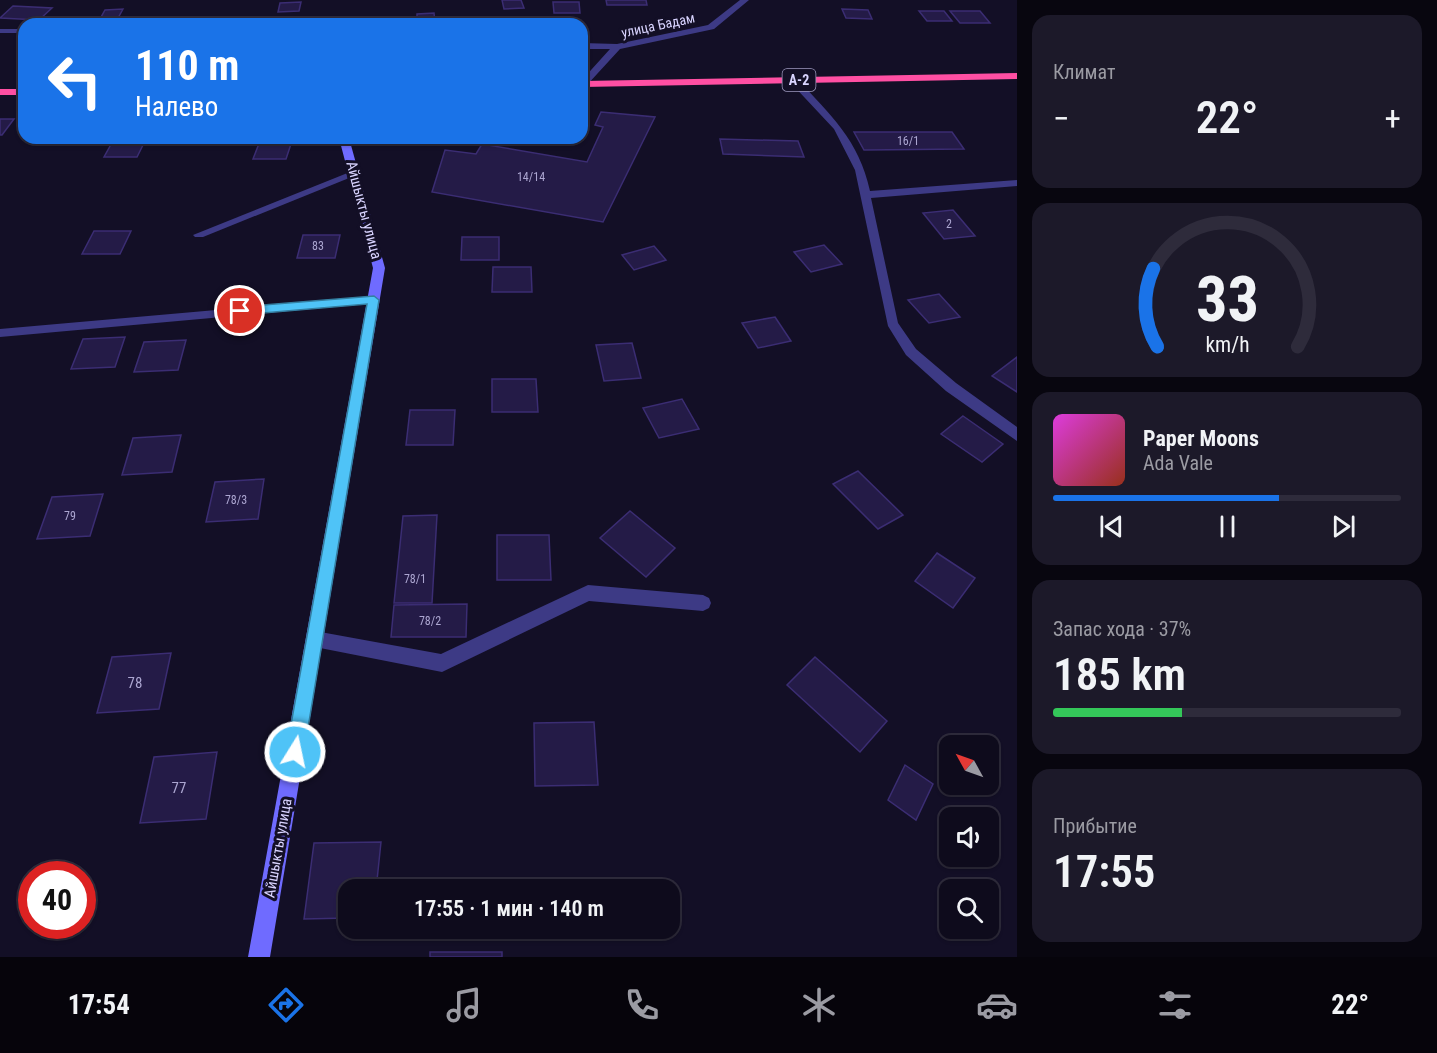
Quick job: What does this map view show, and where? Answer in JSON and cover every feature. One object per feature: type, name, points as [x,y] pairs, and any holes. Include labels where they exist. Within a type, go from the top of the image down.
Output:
[{"type":"highway","name":"A-2","points":[[588,84],[1017,76]]},
{"type":"highway","points":[[0,92],[18,92]]},
{"type":"street","name":"улица Бадам","points":[[588,79],[617,47],[711,27],[745,0]]},
{"type":"street","points":[[0,31],[18,31]]},
{"type":"street","points":[[588,46],[617,47]]},
{"type":"street","points":[[793,80],[838,128],[860,170],[892,323],[911,352],[951,387],[1017,435]]},
{"type":"street","name":"Айшыкты улица","points":[[259,957],[379,268],[346,144]]},
{"type":"street","points":[[200,235],[354,174]]},
{"type":"street","points":[[864,195],[1017,183]]},
{"type":"street","points":[[0,333],[374,300]]},
{"type":"street","points":[[315,639],[442,663],[588,593],[703,603]]},
{"type":"building","points":[[502,0],[521,0],[524,8],[504,9]]},
{"type":"building","points":[[606,0],[646,0],[647,5],[607,5]]},
{"type":"building","points":[[301,2],[299,11],[278,12],[280,3]]},
{"type":"building","points":[[553,2],[579,2],[580,13],[554,13]]},
{"type":"building","points":[[13,6],[52,8],[41,18],[0,18]]},
{"type":"building","points":[[123,9],[118,18],[101,18],[105,10]]},
{"type":"building","points":[[842,9],[868,10],[872,19],[846,18]]},
{"type":"building","points":[[919,11],[944,11],[952,21],[927,21]]},
{"type":"building","points":[[950,11],[980,11],[990,23],[960,23]]},
{"type":"building","points":[[434,13],[435,18],[417,18],[417,14]]},
{"type":"building","points":[[601,112],[655,117],[603,222],[432,192],[445,150],[476,154],[482,144],[587,162],[603,127],[595,125]]},
{"type":"building","points":[[0,119],[14,119],[2,135],[0,135]]},
{"type":"building","points":[[854,132],[952,132],[964,149],[864,150]]},
{"type":"building","points":[[720,139],[798,141],[804,157],[723,154]]},
{"type":"building","points":[[111,144],[144,144],[137,157],[104,157]]},
{"type":"building","points":[[259,144],[291,144],[286,159],[253,159]]},
{"type":"building","points":[[953,210],[975,236],[944,239],[923,213]]},
{"type":"building","points":[[94,231],[131,231],[120,254],[82,254]]},
{"type":"building","points":[[303,235],[340,235],[335,258],[297,258]]},
{"type":"building","points":[[462,237],[499,237],[499,260],[461,260]]},
{"type":"building","points":[[824,245],[842,264],[811,272],[794,252]]},
{"type":"building","points":[[654,246],[666,260],[634,270],[622,255]]},
{"type":"building","points":[[493,267],[531,267],[532,292],[492,292]]},
{"type":"building","points":[[939,294],[960,317],[929,323],[908,300]]},
{"type":"building","points":[[775,317],[791,341],[758,348],[742,323]]},
{"type":"building","points":[[125,337],[115,367],[71,369],[83,339]]},
{"type":"building","points":[[186,340],[178,370],[134,372],[144,342]]},
{"type":"building","points":[[632,343],[641,378],[604,381],[596,345]]},
{"type":"building","points":[[1017,357],[1017,392],[992,376]]},
{"type":"building","points":[[492,379],[536,379],[538,412],[492,412]]},
{"type":"building","points":[[682,399],[699,429],[659,438],[643,408]]},
{"type":"building","points":[[410,410],[455,410],[453,445],[406,445]]},
{"type":"building","points":[[963,416],[1003,444],[982,462],[941,434]]},
{"type":"building","points":[[181,435],[172,472],[122,475],[133,438]]},
{"type":"building","points":[[858,471],[903,515],[878,529],[833,484]]},
{"type":"building","points":[[264,479],[258,519],[206,522],[215,482]]},
{"type":"building","points":[[103,494],[90,536],[37,539],[52,497]]},
{"type":"building","points":[[630,511],[675,548],[646,577],[600,538]]},
{"type":"building","points":[[437,515],[432,603],[394,603],[403,516]]},
{"type":"building","points":[[497,535],[549,535],[551,580],[497,580]]},
{"type":"building","points":[[937,553],[975,578],[953,608],[915,581]]},
{"type":"building","points":[[467,604],[466,637],[391,637],[394,605]]},
{"type":"building","points":[[171,653],[159,709],[97,713],[112,657]]},
{"type":"building","points":[[815,657],[887,721],[860,752],[787,685]]},
{"type":"building","points":[[594,722],[598,785],[535,786],[534,723]]},
{"type":"building","points":[[217,752],[206,819],[140,823],[154,757]]},
{"type":"building","points":[[905,765],[933,784],[916,820],[888,800]]},
{"type":"building","points":[[381,842],[377,879],[338,879],[338,918],[304,919],[314,843]]},
{"type":"building","points":[[430,952],[502,952],[502,957],[430,957]]},
{"type":"route","points":[[240,311],[374,300],[295,752]]}]
